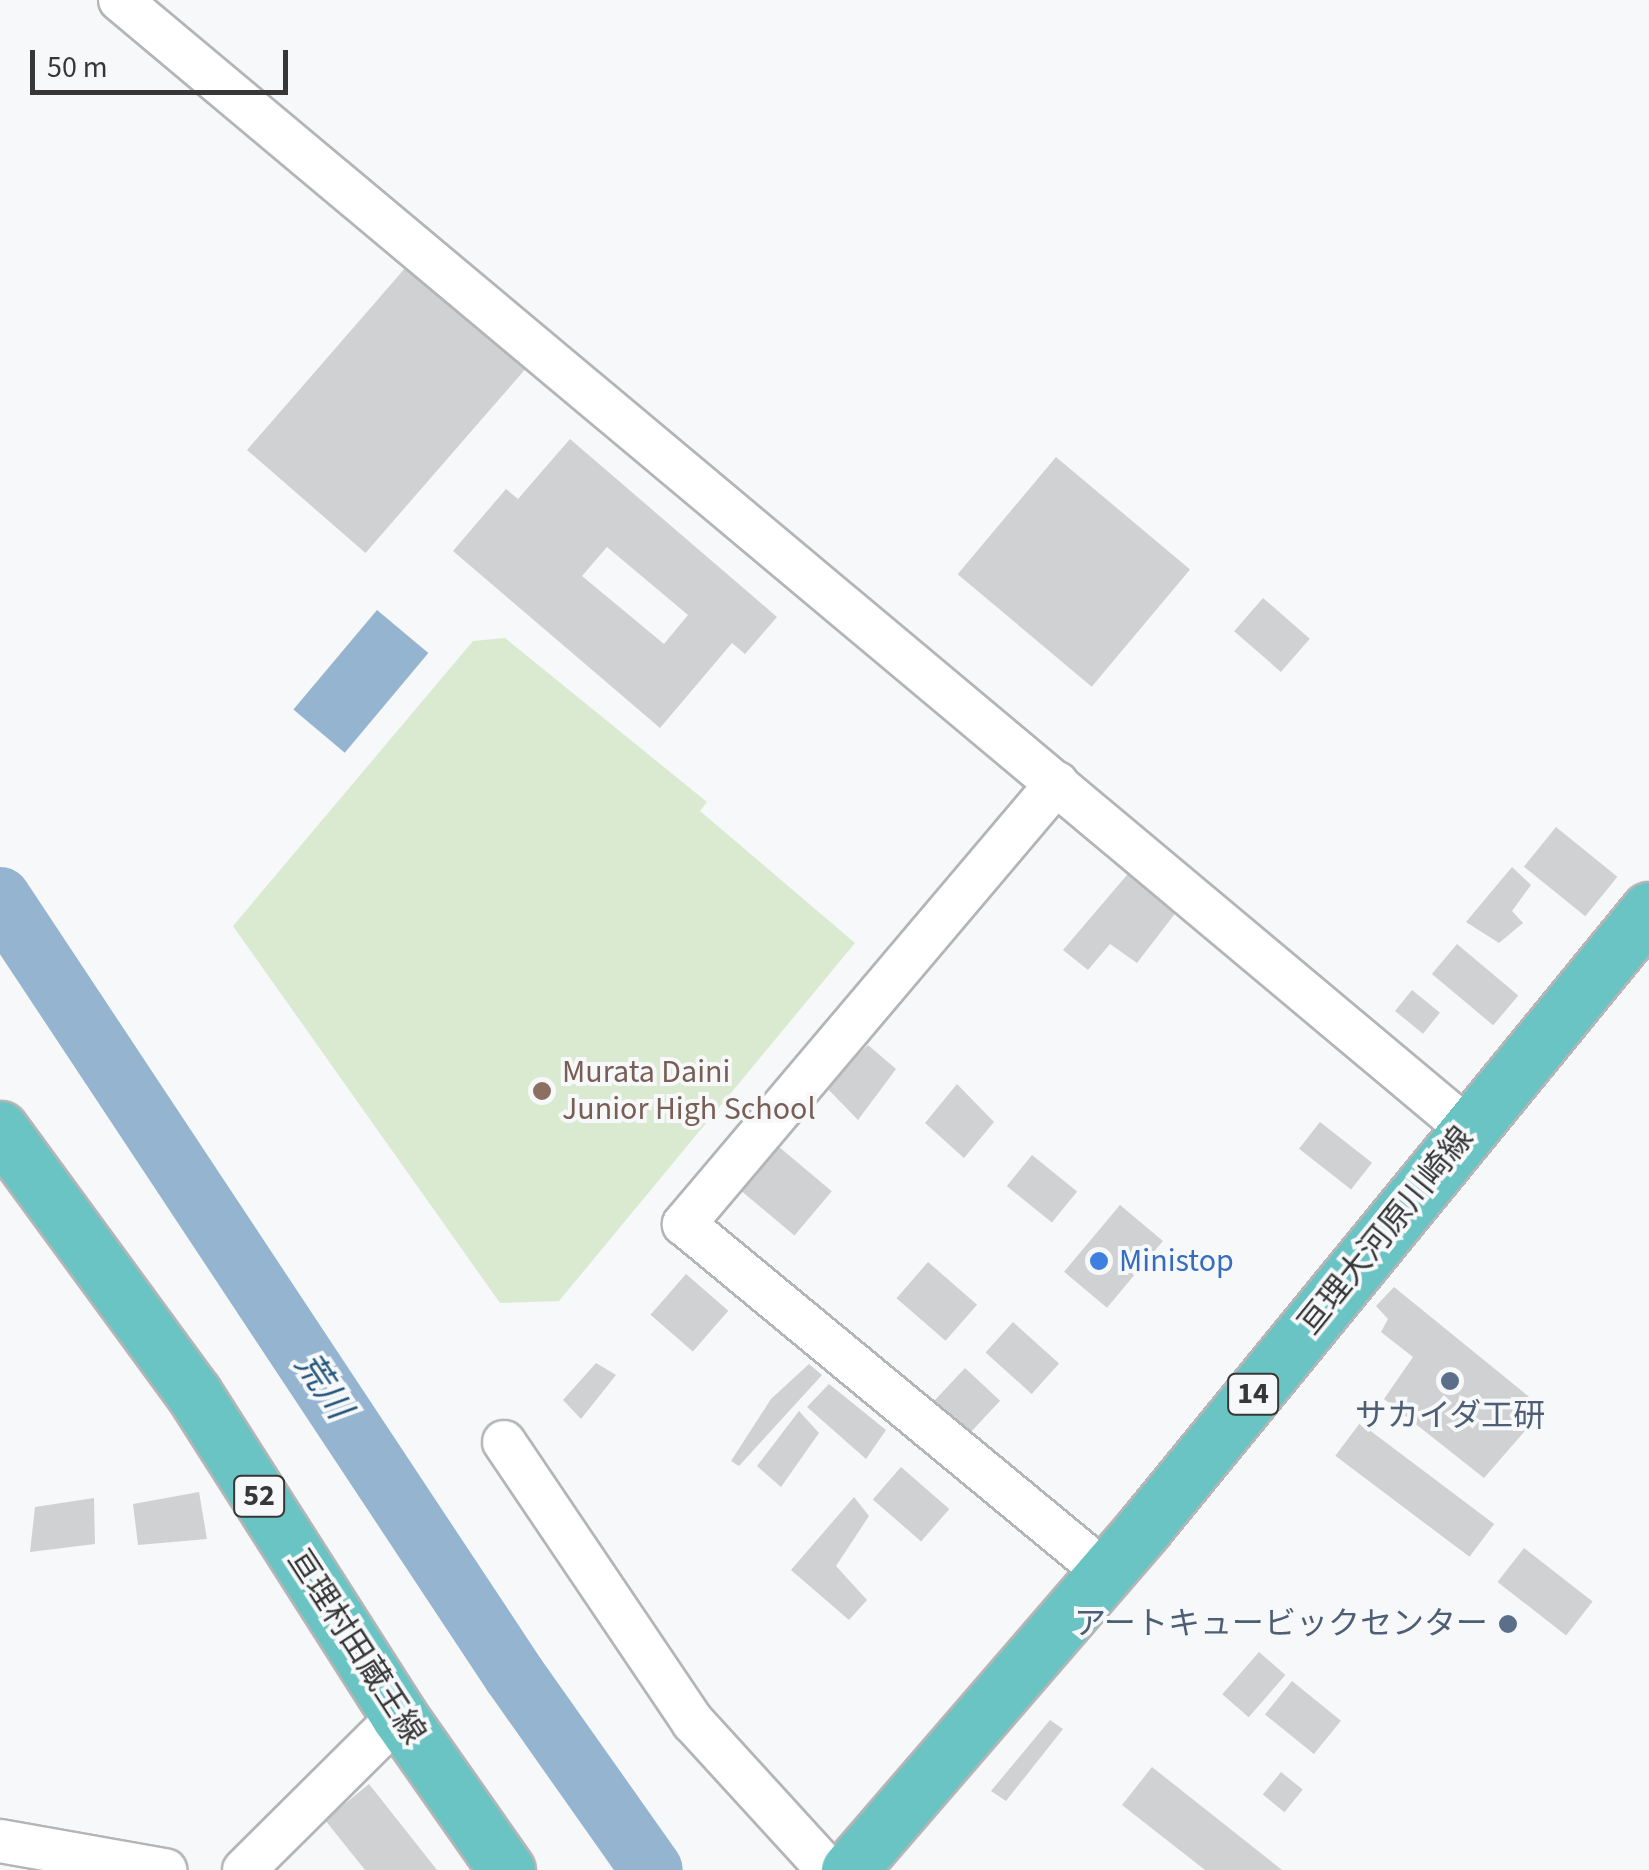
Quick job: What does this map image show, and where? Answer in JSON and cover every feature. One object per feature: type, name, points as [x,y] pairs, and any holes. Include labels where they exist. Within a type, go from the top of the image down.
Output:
[{"type":"main road","name":"亘理大河原川崎線","points":[[848,1870],[1106,1573],[1649,910]]},
{"type":"main road","name":"亘理村田蔵王線","points":[[0,1129],[194,1394],[399,1716],[507,1870]]},
{"type":"street","points":[[120,0],[1468,1129]]},
{"type":"street","points":[[1058,783],[684,1224],[1106,1573]]},
{"type":"street","points":[[504,1442],[694,1722],[828,1870]]},
{"type":"street","points":[[244,1870],[399,1716]]},
{"type":"street","points":[[0,1841],[165,1870]]},
{"type":"green space","points":[[505,638],[707,802],[700,811],[855,943],[559,1301],[500,1303],[233,926],[473,641]]},
{"type":"water","points":[[377,610],[428,653],[345,753],[293,710]]},
{"type":"building","points":[[413,259],[531,362],[366,553],[247,450]]},
{"type":"building","points":[[570,439],[777,617],[745,654],[732,643],[660,728],[453,551],[506,489],[518,499]],"holes":[[[607,547],[688,615],[664,644],[582,576]]]},
{"type":"building","points":[[1056,457],[1190,569],[1092,687],[958,574]]},
{"type":"building","points":[[1263,598],[1310,639],[1281,672],[1234,631]]},
{"type":"building","points":[[1556,827],[1617,877],[1585,916],[1524,867]]},
{"type":"building","points":[[1138,862],[1177,911],[1137,963],[1110,944],[1088,970],[1063,950]]},
{"type":"building","points":[[1512,867],[1531,885],[1512,911],[1523,923],[1499,943],[1466,922]]},
{"type":"building","points":[[1457,944],[1518,995],[1493,1025],[1432,974]]},
{"type":"building","points":[[1412,990],[1440,1013],[1423,1034],[1395,1011]]},
{"type":"building","points":[[868,1045],[896,1069],[858,1120],[825,1086]]},
{"type":"building","points":[[957,1084],[994,1122],[964,1158],[925,1123]]},
{"type":"building","points":[[1320,1122],[1372,1163],[1351,1189],[1299,1149]]},
{"type":"building","points":[[772,1141],[832,1191],[794,1236],[735,1185]]},
{"type":"building","points":[[1032,1155],[1077,1192],[1052,1223],[1007,1186]]},
{"type":"building","points":[[1120,1205],[1163,1241],[1107,1308],[1064,1272]]},
{"type":"building","points":[[928,1262],[977,1305],[946,1341],[897,1298]]},
{"type":"building","points":[[686,1274],[728,1311],[693,1351],[651,1315]]},
{"type":"building","points":[[1394,1287],[1544,1409],[1484,1478],[1384,1399],[1413,1357],[1381,1332],[1388,1319],[1376,1306]]},
{"type":"building","points":[[1013,1322],[1059,1363],[1032,1394],[986,1352]]},
{"type":"building","points":[[596,1363],[616,1375],[581,1419],[563,1400]]},
{"type":"building","points":[[809,1364],[822,1375],[739,1466],[731,1461],[771,1399]]},
{"type":"building","points":[[965,1368],[1000,1401],[967,1436],[932,1403]]},
{"type":"building","points":[[829,1384],[886,1430],[866,1459],[807,1407]]},
{"type":"building","points":[[799,1411],[819,1433],[781,1487],[757,1466]]},
{"type":"building","points":[[1360,1423],[1494,1524],[1469,1557],[1335,1456]]},
{"type":"building","points":[[901,1467],[949,1509],[921,1541],[873,1499]]},
{"type":"building","points":[[199,1492],[207,1539],[138,1545],[133,1504]]},
{"type":"building","points":[[854,1497],[869,1516],[836,1566],[867,1600],[849,1620],[791,1570]]},
{"type":"building","points":[[94,1498],[95,1544],[30,1552],[35,1507]]},
{"type":"building","points":[[1524,1548],[1593,1602],[1566,1635],[1498,1582]]},
{"type":"building","points":[[1259,1652],[1285,1675],[1249,1717],[1222,1694]]},
{"type":"building","points":[[1292,1681],[1341,1721],[1314,1754],[1265,1714]]},
{"type":"building","points":[[1050,1720],[1063,1729],[1006,1801],[991,1791]]},
{"type":"building","points":[[1152,1767],[1282,1870],[1205,1870],[1122,1805]]},
{"type":"building","points":[[1281,1772],[1303,1790],[1285,1812],[1263,1795]]},
{"type":"building","points":[[369,1784],[437,1870],[365,1870],[325,1820]]},
{"type":"waterway","name":"荒川","points":[[0,898],[515,1676],[652,1870]]},
{"type":"place","name":"Murata Daini Junior High School","points":[[542,1091]]},
{"type":"place","name":"Ministop","points":[[1099,1261]]},
{"type":"place","name":"サカイダ工研","points":[[1450,1381]]},
{"type":"place","name":"アートキュービックセンター","points":[[1508,1624]]}]
